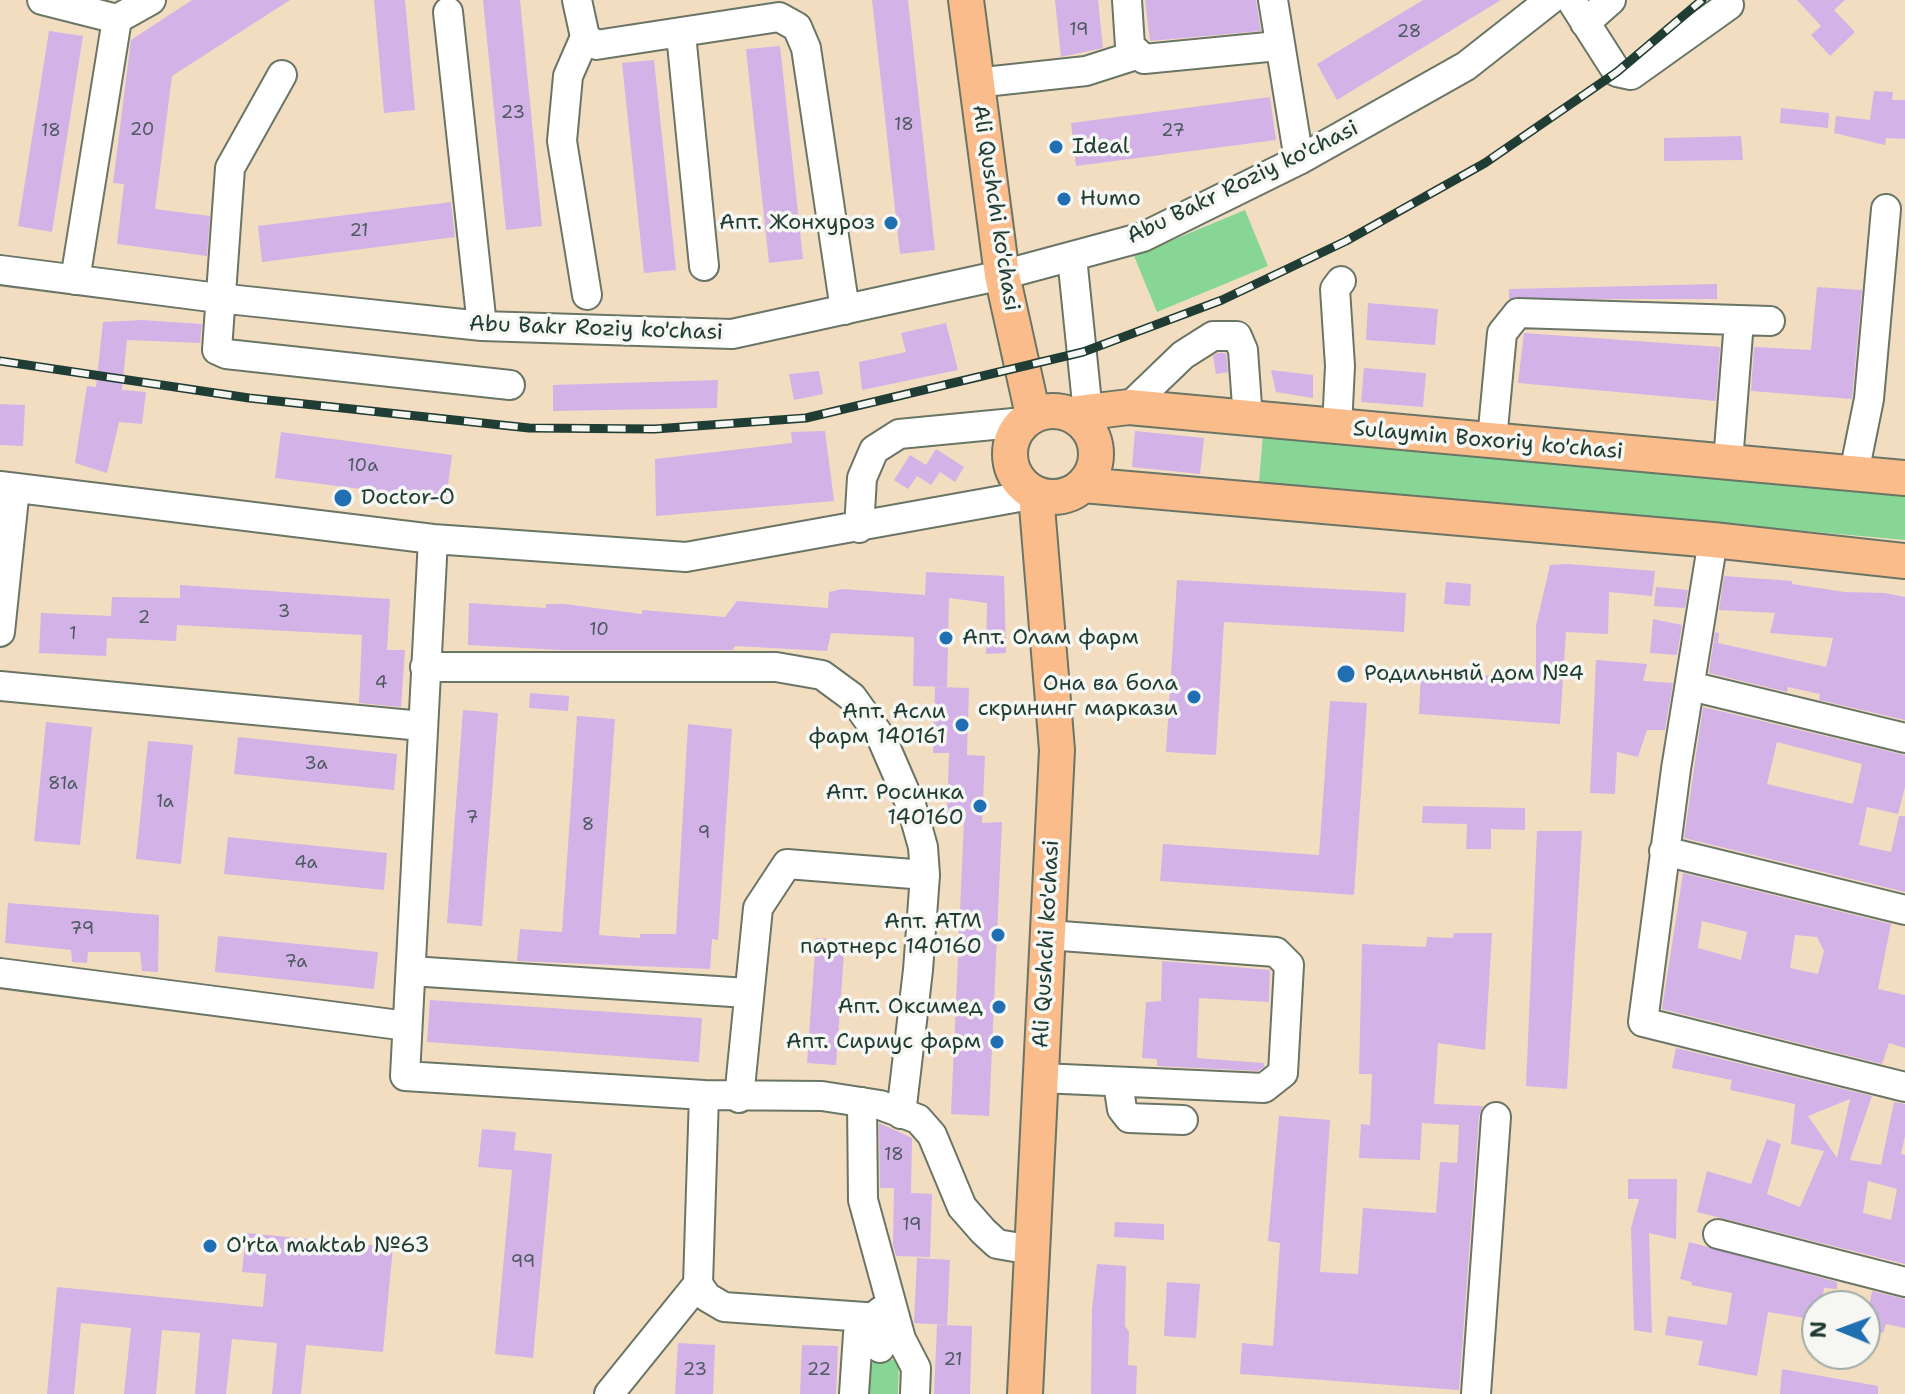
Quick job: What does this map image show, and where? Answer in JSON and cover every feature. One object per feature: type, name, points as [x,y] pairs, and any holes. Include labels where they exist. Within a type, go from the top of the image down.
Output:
[{"type":"main road","name":"Ali Qushchi ko'chasi","points":[[966,0],[1002,275],[1028,418]]},
{"type":"main road","name":"Sulaymin Boxoriy ko'chasi","points":[[1079,413],[1129,407],[1905,478]]},
{"type":"main road","points":[[1122,488],[1103,458],[1103,445],[1105,429],[1129,407]]},
{"type":"main road","points":[[1083,485],[1096,460],[1096,446],[1079,413],[1045,411],[1028,418],[1015,433],[1010,461],[1015,475],[1036,494],[1061,497],[1083,485],[1122,488],[1713,540],[1905,561]]},
{"type":"main road","name":"Ali Qushchi ko'chasi","points":[[1025,1394],[1057,750],[1036,494]]},
{"type":"street","points":[[42,0],[117,19],[151,0]]},
{"type":"street","points":[[577,0],[585,37],[568,76],[562,141],[587,295]]},
{"type":"street","points":[[1127,0],[1130,46],[1136,55],[1144,59],[1278,46]]},
{"type":"street","points":[[1273,0],[1278,46],[1299,160]]},
{"type":"street","points":[[1611,0],[1578,12],[1617,72],[1631,75],[1729,5]]},
{"type":"street","name":"Abu Bakr Roziy ko'chasi","points":[[0,270],[218,298],[482,326],[732,334],[1002,275],[1143,237],[1299,160],[1466,66],[1535,5]]},
{"type":"street","points":[[448,12],[482,326]]},
{"type":"street","points":[[585,37],[596,45],[779,17],[797,27],[806,48],[845,310]]},
{"type":"street","points":[[75,280],[117,19]]},
{"type":"street","points":[[681,34],[704,266]]},
{"type":"street","points":[[975,83],[1086,71],[1136,55]]},
{"type":"street","points":[[282,75],[230,168],[218,298],[217,350],[226,354],[510,385]]},
{"type":"street","points":[[1854,473],[1869,399],[1886,209]]},
{"type":"street","points":[[1072,257],[1079,413]]},
{"type":"street","points":[[1337,427],[1340,366],[1335,289],[1341,281]]},
{"type":"street","points":[[1492,440],[1502,333],[1518,313],[1770,321]]},
{"type":"street","points":[[1728,462],[1739,321]]},
{"type":"street","points":[[1129,407],[1183,355],[1213,336],[1237,336],[1243,350],[1248,420]]},
{"type":"street","points":[[859,528],[862,478],[874,450],[899,434],[1028,418]]},
{"type":"street","points":[[0,632],[7,487],[433,539],[686,557],[1036,494]]},
{"type":"street","points":[[433,539],[405,1076],[739,1098],[822,1096],[862,1102],[918,1119],[932,1135],[962,1207],[997,1244],[1032,1250]]},
{"type":"street","points":[[1713,540],[1664,851],[1643,1022],[1905,1087]]},
{"type":"street","points":[[425,667],[776,667],[822,675],[852,697],[882,739],[912,808],[925,875],[901,1114]]},
{"type":"street","points":[[0,686],[422,726]]},
{"type":"street","points":[[1690,686],[1905,738]]},
{"type":"street","points":[[1664,851],[1905,910]]},
{"type":"street","points":[[739,1098],[747,993],[758,908],[787,864],[925,875]]},
{"type":"street","points":[[1041,1078],[1264,1088],[1283,1073],[1289,965],[1276,952],[1048,935]]},
{"type":"street","points":[[411,971],[747,993]]},
{"type":"street","points":[[0,973],[407,1026]]},
{"type":"street","points":[[1118,1083],[1122,1109],[1129,1118],[1183,1120]]},
{"type":"street","points":[[704,1095],[698,1284],[707,1297],[724,1307],[882,1310]]},
{"type":"street","points":[[862,1102],[863,1200],[882,1310],[916,1368],[915,1394]]},
{"type":"street","points":[[1476,1394],[1496,1117]]},
{"type":"street","points":[[1718,1234],[1905,1282]]},
{"type":"street","points":[[609,1394],[698,1284]]},
{"type":"street","points":[[880,1348],[886,1338],[885,1325],[879,1318],[882,1310]]},
{"type":"street","points":[[854,1394],[858,1334],[882,1310]]},
{"type":"green space","points":[[1245,210],[1268,266],[1157,312],[1134,256]]},
{"type":"green space","points":[[1263,434],[1905,492],[1905,540],[1259,482]]},
{"type":"green space","points":[[865,1358],[899,1360],[898,1394],[864,1394]]},
{"type":"building","points":[[192,0],[290,0],[172,76],[155,209],[210,216],[207,256],[117,244],[124,184],[113,183],[131,40]]},
{"type":"building","points":[[374,0],[405,0],[415,110],[384,113]]},
{"type":"building","points":[[483,0],[520,0],[542,226],[506,230]]},
{"type":"building","points":[[872,0],[908,0],[935,250],[900,254]]},
{"type":"building","points":[[1055,0],[1098,0],[1103,48],[1061,57]]},
{"type":"building","points":[[1145,0],[1256,0],[1261,31],[1150,41]]},
{"type":"building","points":[[1423,0],[1501,0],[1337,100],[1317,64]]},
{"type":"building","points":[[1797,0],[1845,0],[1834,10],[1855,32],[1830,56],[1811,35],[1821,26]]},
{"type":"building","points":[[49,31],[83,36],[52,232],[18,226]]},
{"type":"building","points":[[780,46],[803,259],[769,263],[746,49]]},
{"type":"building","points":[[654,60],[676,270],[644,273],[622,63]]},
{"type":"building","points":[[1874,91],[1893,92],[1892,100],[1905,100],[1905,139],[1886,138],[1885,145],[1834,133],[1836,116],[1870,120]]},
{"type":"building","points":[[1270,97],[1276,140],[1076,166],[1071,123]]},
{"type":"building","points":[[1781,108],[1829,113],[1828,128],[1780,123]]},
{"type":"building","points":[[1741,136],[1743,160],[1664,161],[1664,138]]},
{"type":"building","points":[[451,202],[455,237],[262,262],[258,226]]},
{"type":"building","points":[[1717,284],[1717,299],[1509,299],[1509,289]]},
{"type":"building","points":[[1817,287],[1862,290],[1852,399],[1751,391],[1754,347],[1811,350]]},
{"type":"building","points":[[1368,303],[1438,309],[1435,345],[1366,340]]},
{"type":"building","points":[[142,320],[202,324],[200,343],[127,340],[122,390],[146,392],[142,424],[119,422],[107,473],[75,463],[87,386],[96,387],[103,322]]},
{"type":"building","points":[[946,323],[958,370],[862,390],[859,362],[906,352],[901,333]]},
{"type":"building","points":[[1524,333],[1720,347],[1716,401],[1518,383]]},
{"type":"building","points":[[1226,353],[1228,372],[1216,374],[1213,356]]},
{"type":"building","points":[[1364,368],[1426,373],[1423,407],[1361,402]]},
{"type":"building","points":[[1271,370],[1313,375],[1313,398],[1276,392]]},
{"type":"building","points":[[819,371],[823,394],[794,400],[789,374]]},
{"type":"building","points":[[718,380],[717,408],[553,411],[553,385]]},
{"type":"building","points":[[0,404],[25,405],[23,446],[0,445]]},
{"type":"building","points":[[825,431],[834,501],[656,516],[655,459],[792,443],[791,432]]},
{"type":"building","points":[[1135,431],[1204,438],[1200,474],[1132,467]]},
{"type":"building","points":[[281,432],[452,455],[446,500],[275,478]]},
{"type":"building","points":[[936,449],[964,467],[955,482],[940,472],[931,485],[917,476],[908,489],[894,480],[910,455],[926,465]]},
{"type":"building","points":[[1550,565],[1655,571],[1652,596],[1609,592],[1608,634],[1566,632],[1560,724],[1419,714],[1421,672],[1536,678],[1536,626]]},
{"type":"building","points":[[926,572],[1004,576],[1006,653],[986,654],[987,603],[949,598],[947,687],[913,686],[914,637],[831,633],[827,651],[735,646],[733,650],[561,650],[468,645],[469,603],[546,608],[546,604],[564,604],[642,614],[642,610],[725,617],[737,601],[828,608],[829,592],[842,589],[925,595]]},
{"type":"building","points":[[1724,576],[1792,581],[1792,584],[1845,592],[1905,597],[1905,720],[1819,700],[1820,694],[1788,687],[1787,692],[1709,673],[1715,632],[1719,633],[1718,643],[1826,667],[1833,638],[1770,633],[1775,613],[1719,610]]},
{"type":"building","name":"Она ва бола скрининг маркази","points":[[1177,580],[1406,593],[1404,632],[1224,622],[1216,755],[1166,752]]},
{"type":"building","points":[[1446,582],[1471,584],[1470,606],[1444,604]]},
{"type":"building","points":[[180,585],[390,599],[387,650],[405,650],[401,707],[359,703],[362,635],[177,625],[176,641],[107,638],[106,656],[39,653],[41,613],[111,616],[112,597],[180,598]]},
{"type":"building","points":[[1656,587],[1688,590],[1685,608],[1654,606]]},
{"type":"building","points":[[1653,619],[1682,625],[1677,655],[1650,653]]},
{"type":"building","points":[[1596,660],[1647,664],[1643,681],[1673,683],[1665,730],[1647,730],[1638,757],[1617,752],[1615,794],[1590,793]]},
{"type":"building","points":[[935,687],[969,688],[967,755],[985,756],[982,823],[1002,822],[989,1116],[951,1114],[964,821],[947,820],[949,753],[933,753]]},
{"type":"building","points":[[530,693],[569,696],[568,711],[529,708]]},
{"type":"building","points":[[1330,701],[1367,703],[1354,895],[1160,881],[1163,844],[1319,855]]},
{"type":"building","points":[[1703,707],[1905,755],[1905,787],[1898,814],[1867,807],[1859,845],[1891,852],[1899,816],[1905,816],[1905,892],[1684,838]],"holes":[[[1777,742],[1862,764],[1853,804],[1767,784]]]},
{"type":"building","points":[[463,710],[498,713],[482,926],[447,923]]},
{"type":"building","points":[[577,716],[615,719],[599,935],[640,938],[640,934],[676,934],[688,724],[732,729],[718,940],[712,939],[710,969],[517,961],[520,929],[562,932]]},
{"type":"building","points":[[46,722],[92,727],[80,845],[34,841]]},
{"type":"building","points":[[238,737],[397,754],[394,790],[234,774]]},
{"type":"building","points":[[148,741],[193,745],[181,864],[136,859]]},
{"type":"building","points":[[1423,806],[1525,808],[1525,830],[1491,829],[1491,849],[1466,849],[1467,824],[1422,823]]},
{"type":"building","points":[[1537,831],[1582,831],[1567,1089],[1526,1086]]},
{"type":"building","points":[[228,837],[387,853],[384,890],[224,874]]},
{"type":"building","points":[[1683,873],[1891,924],[1878,989],[1905,995],[1905,1048],[1889,1043],[1882,1064],[1662,1009]],"holes":[[[1702,921],[1747,932],[1741,960],[1698,948]],[[1795,935],[1817,937],[1824,951],[1818,974],[1790,968]]]},
{"type":"building","points":[[8,903],[159,915],[158,972],[142,971],[140,952],[88,952],[87,963],[72,962],[71,950],[5,943]]},
{"type":"building","points":[[1454,933],[1492,933],[1485,1050],[1438,1043],[1434,1104],[1483,1106],[1479,1116],[1459,1390],[1240,1374],[1242,1343],[1273,1346],[1280,1243],[1268,1241],[1279,1116],[1330,1120],[1320,1272],[1358,1274],[1363,1208],[1436,1213],[1440,1162],[1457,1163],[1459,1125],[1422,1123],[1420,1160],[1359,1158],[1361,1124],[1370,1125],[1372,1074],[1359,1074],[1362,944],[1426,947],[1427,937],[1453,938]]},
{"type":"building","points":[[218,936],[378,952],[374,989],[215,972]]},
{"type":"building","points":[[816,938],[845,940],[836,1065],[807,1063]]},
{"type":"building","points":[[1162,961],[1270,970],[1269,1002],[1199,998],[1197,1058],[1264,1063],[1264,1067],[1258,1071],[1157,1066],[1157,1059],[1142,1058],[1146,1002],[1161,1001]]},
{"type":"building","points":[[430,1000],[702,1018],[699,1062],[427,1042]]},
{"type":"building","points":[[1676,1048],[1872,1096],[1850,1160],[1881,1165],[1894,1102],[1905,1104],[1905,1136],[1901,1154],[1905,1155],[1905,1264],[1697,1212],[1707,1171],[1751,1184],[1767,1139],[1781,1144],[1767,1194],[1800,1207],[1824,1151],[1791,1144],[1795,1104],[1730,1090],[1732,1080],[1672,1068]],"holes":[[[1850,1099],[1837,1158],[1808,1116]],[[1868,1181],[1897,1189],[1891,1220],[1863,1213]]]},
{"type":"building","points":[[879,1123],[912,1138],[911,1193],[932,1194],[930,1257],[896,1256],[893,1245],[894,1188],[880,1188]]},
{"type":"building","points":[[482,1129],[516,1132],[514,1150],[552,1154],[533,1358],[495,1354],[512,1170],[478,1167]]},
{"type":"building","points":[[1628,1179],[1677,1179],[1676,1239],[1649,1233],[1652,1333],[1634,1330],[1631,1228],[1639,1199],[1628,1199]]},
{"type":"building","points":[[1115,1222],[1164,1224],[1164,1240],[1114,1237]]},
{"type":"building","points":[[246,1233],[393,1247],[383,1352],[306,1345],[301,1394],[272,1394],[277,1343],[232,1339],[226,1394],[195,1394],[200,1333],[162,1330],[156,1394],[124,1394],[131,1328],[81,1323],[74,1394],[47,1394],[57,1287],[263,1307],[266,1274],[242,1272]]},
{"type":"building","points":[[1689,1242],[1837,1282],[1837,1289],[1801,1290],[1801,1317],[1768,1312],[1757,1376],[1698,1365],[1703,1341],[1665,1335],[1668,1316],[1727,1325],[1732,1293],[1691,1285],[1692,1282],[1680,1279]]},
{"type":"building","points":[[917,1258],[950,1260],[947,1325],[914,1323]]},
{"type":"building","points":[[1097,1264],[1126,1266],[1128,1365],[1137,1366],[1136,1394],[1091,1394],[1092,1309]]},
{"type":"building","points":[[1167,1282],[1200,1284],[1196,1338],[1164,1336]]},
{"type":"building","points":[[1881,1293],[1905,1299],[1905,1328],[1886,1324],[1883,1333]]},
{"type":"building","points":[[937,1325],[972,1326],[970,1394],[934,1394]]},
{"type":"building","points":[[678,1343],[715,1345],[713,1394],[675,1394]]},
{"type":"building","points":[[802,1345],[838,1346],[836,1394],[800,1394]]},
{"type":"building","points":[[1782,1369],[1878,1386],[1878,1394],[1780,1394]]},
{"type":"railway","points":[[0,361],[249,398],[529,428],[655,429],[806,418],[1083,352],[1222,300],[1346,241],[1485,163],[1617,72],[1702,0]]},
{"type":"place","name":"Ideal","points":[[1056,147]]},
{"type":"place","name":"Humo","points":[[1064,199]]},
{"type":"place","name":"Апт. Жонхуроз","points":[[891,223]]},
{"type":"place","name":"Doctor-O","points":[[343,498]]},
{"type":"place","name":"Апт. Олам фарм","points":[[946,638]]},
{"type":"place","name":"Родильный дом №4","points":[[1346,674]]},
{"type":"place","name":"Она ва бола скрининг маркази","points":[[1194,697]]},
{"type":"place","name":"Апт. Асли фарм 140161","points":[[962,725]]},
{"type":"place","name":"Апт. Росинка 140160","points":[[980,806]]},
{"type":"place","name":"Апт. АТМ партнерс 140160","points":[[998,935]]},
{"type":"place","name":"Апт. Оксимед","points":[[999,1007]]},
{"type":"place","name":"Апт. Сириус фарм","points":[[997,1042]]},
{"type":"place","name":"O'rta maktab №63","points":[[210,1246]]}]
